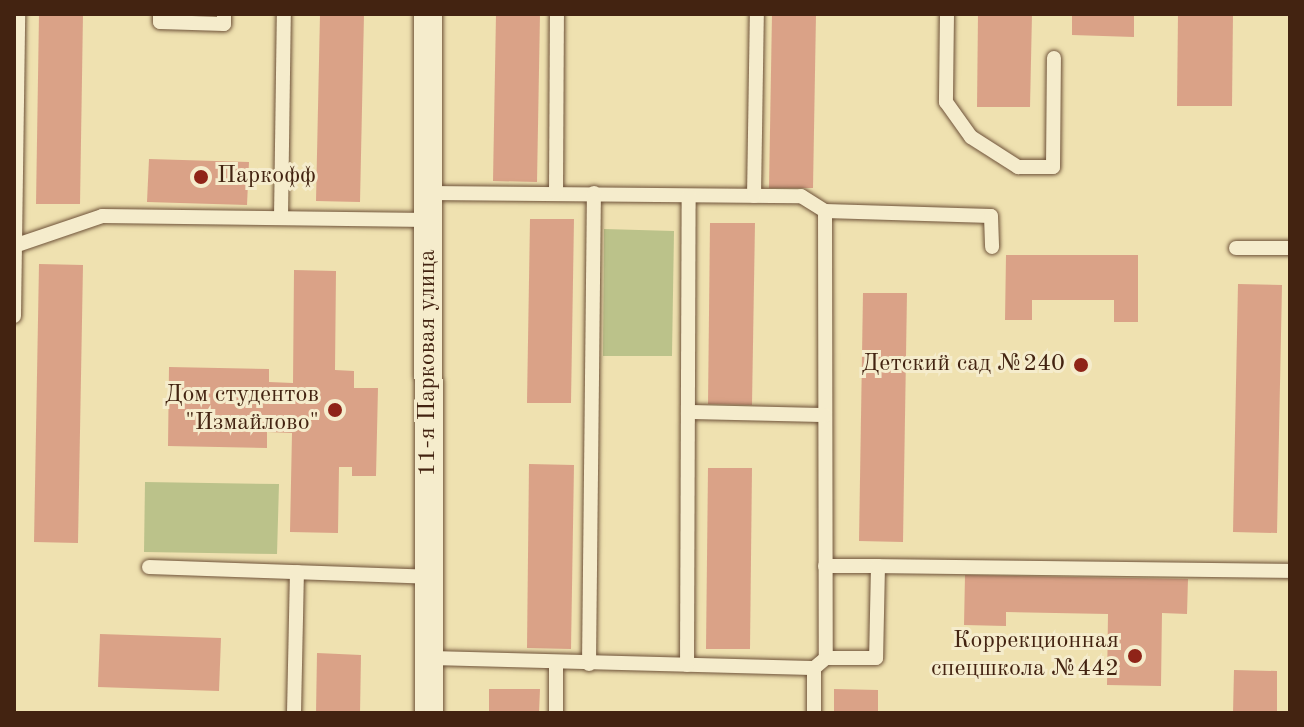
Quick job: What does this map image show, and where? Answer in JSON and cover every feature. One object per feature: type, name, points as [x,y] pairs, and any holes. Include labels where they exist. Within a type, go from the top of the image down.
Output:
[{"type":"street","name":"11-я Парковая улица","points":[[428,14],[429,713]]},
{"type":"lane","points":[[14,316],[18,14]]},
{"type":"lane","points":[[160,14],[160,22],[224,24],[224,14]]},
{"type":"lane","points":[[281,217],[284,14]]},
{"type":"lane","points":[[556,193],[557,14]]},
{"type":"lane","points":[[754,196],[757,14]]},
{"type":"lane","points":[[947,14],[946,102],[971,137],[1018,167],[1053,167],[1054,58]]},
{"type":"lane","points":[[15,246],[102,216],[281,217],[556,193],[594,193],[801,196],[825,211],[991,216],[992,247]]},
{"type":"lane","points":[[589,664],[594,193]]},
{"type":"lane","points":[[687,665],[689,196]]},
{"type":"lane","points":[[825,211],[826,658]]},
{"type":"lane","points":[[1236,248],[1290,248]]},
{"type":"lane","points":[[688,412],[825,415]]},
{"type":"lane","points":[[825,566],[1290,571]]},
{"type":"lane","points":[[429,658],[814,668],[826,658],[876,658],[878,566]]},
{"type":"lane","points":[[149,567],[429,577]]},
{"type":"lane","points":[[294,713],[297,572]]},
{"type":"lane","points":[[556,662],[556,713]]},
{"type":"lane","points":[[814,668],[814,713]]},
{"type":"green space","points":[[604,229],[674,231],[672,356],[603,356]]},
{"type":"green space","points":[[145,482],[279,484],[277,554],[144,552]]},
{"type":"building","points":[[39,14],[83,14],[80,204],[36,204]]},
{"type":"building","points":[[320,14],[364,14],[360,202],[316,201]]},
{"type":"building","points":[[496,14],[540,14],[537,182],[493,181]]},
{"type":"building","points":[[772,14],[816,14],[813,188],[769,188]]},
{"type":"building","points":[[978,14],[1032,14],[1030,107],[977,107]]},
{"type":"building","points":[[1072,14],[1134,14],[1134,37],[1072,35]]},
{"type":"building","points":[[1178,14],[1233,14],[1232,106],[1177,106]]},
{"type":"building","points":[[149,159],[249,162],[247,205],[147,202]]},
{"type":"building","points":[[530,219],[574,219],[571,403],[527,403]]},
{"type":"building","points":[[710,223],[755,223],[752,405],[708,404]]},
{"type":"building","points":[[1006,255],[1138,255],[1138,322],[1114,322],[1114,300],[1032,300],[1032,320],[1005,320]]},
{"type":"building","points":[[39,264],[83,265],[78,543],[34,542]]},
{"type":"building","name":"Дом студентов \"Измайлово\"","points":[[294,270],[336,271],[335,370],[354,371],[354,388],[378,388],[376,476],[352,476],[352,467],[339,467],[338,533],[290,532],[292,433],[267,432],[267,448],[168,446],[169,367],[269,369],[269,382],[293,383]]},
{"type":"building","points":[[1238,284],[1282,285],[1277,533],[1233,532]]},
{"type":"building","points":[[863,293],[907,293],[903,542],[859,541]]},
{"type":"building","points":[[529,464],[574,465],[571,649],[527,648]]},
{"type":"building","points":[[708,468],[752,468],[750,649],[706,649]]},
{"type":"building","name":"Коррекционная спецшкола №442","points":[[965,575],[1188,579],[1187,614],[1162,613],[1161,686],[1107,685],[1108,614],[1006,612],[1006,626],[964,625]]},
{"type":"building","points":[[100,634],[221,638],[219,691],[98,687]]},
{"type":"building","points":[[317,653],[361,655],[360,713],[316,713]]},
{"type":"building","points":[[1234,670],[1277,671],[1277,713],[1233,713]]},
{"type":"building","points":[[489,689],[540,689],[539,713],[489,713]]},
{"type":"building","points":[[834,689],[878,690],[878,713],[834,713]]},
{"type":"place","name":"Паркофф","points":[[201,177]]},
{"type":"place","name":"Детский сад №240","points":[[1081,365]]},
{"type":"place","name":"Дом студентов \"Измайлово\"","points":[[335,410]]},
{"type":"place","name":"Коррекционная спецшкола №442","points":[[1135,656]]}]
